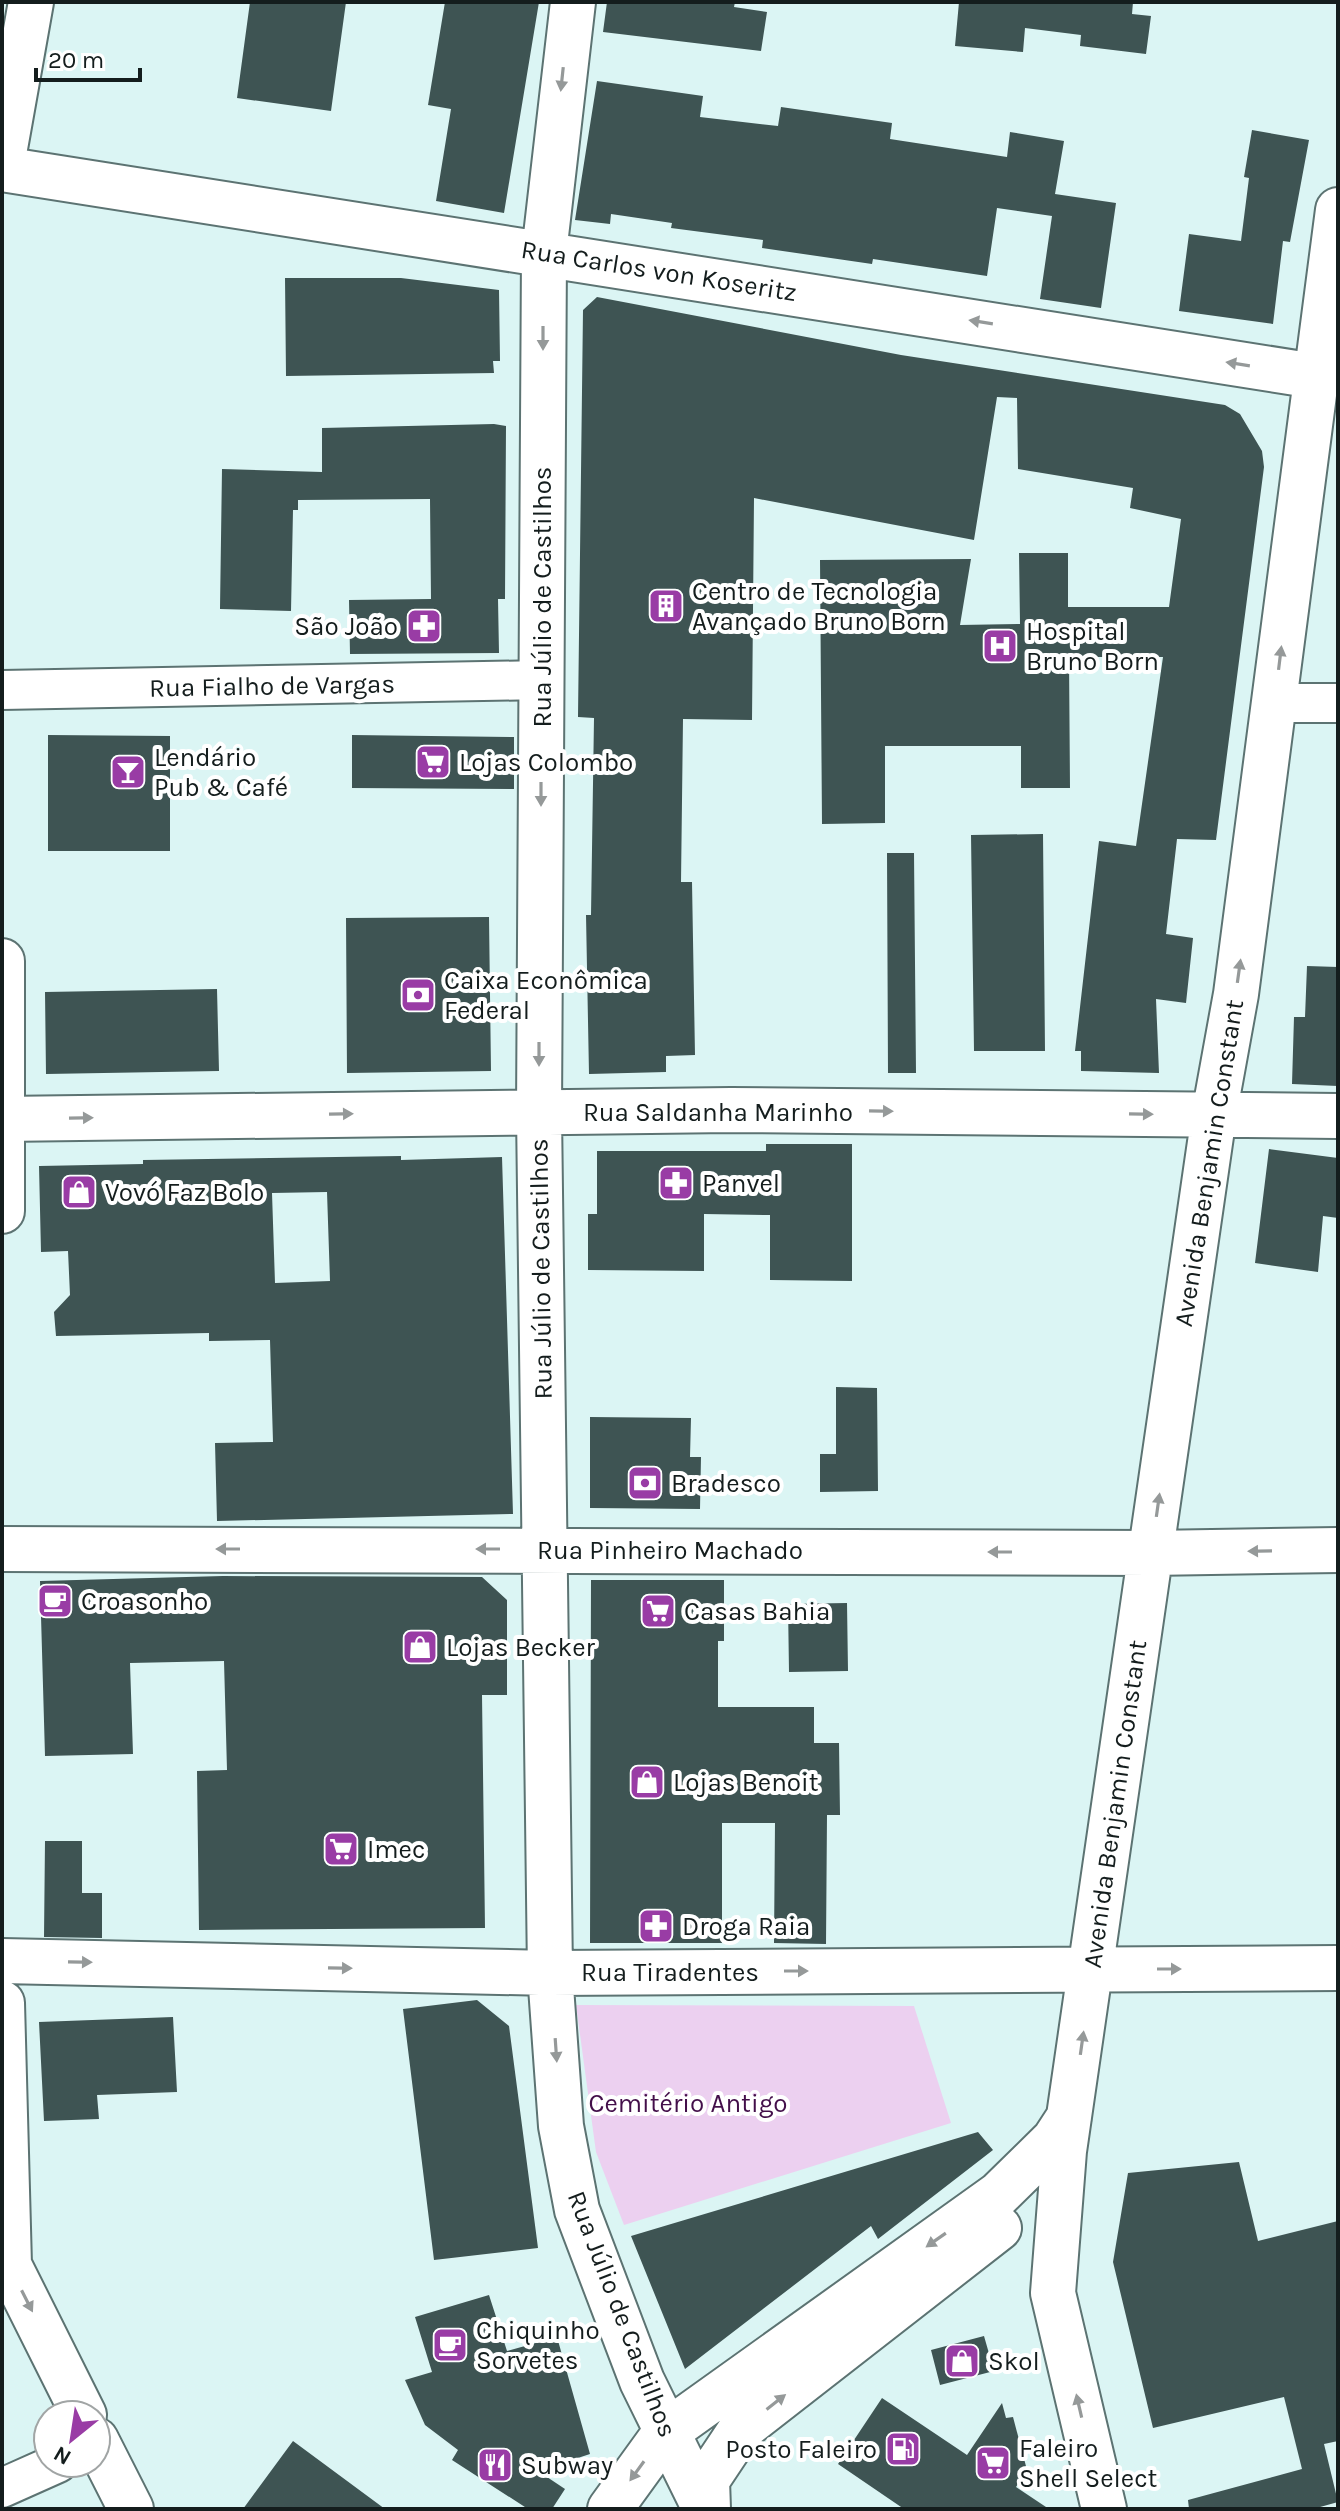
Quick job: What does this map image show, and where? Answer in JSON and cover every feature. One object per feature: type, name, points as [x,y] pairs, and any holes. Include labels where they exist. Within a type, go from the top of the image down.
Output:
[{"type":"street","points":[[2,167],[31,2]]},
{"type":"street","name":"Rua Júlio de Castilhos","points":[[573,2],[544,253],[539,1113],[550,1973],[561,2126],[577,2210],[665,2433],[706,2509]]},
{"type":"street","name":"Rua Carlos von Koseritz","points":[[2,167],[1315,376]]},
{"type":"street","name":"Avenida Benjamin Constant","points":[[1104,2509],[1053,2293],[1067,2133],[1214,1115],[1236,994],[1338,210]]},
{"type":"street","name":"Rua Fialho de Vargas","points":[[2,690],[542,680]]},
{"type":"street","points":[[1274,703],[1338,703]]},
{"type":"street","points":[[2,961],[2,1211]]},
{"type":"street","name":"Rua Saldanha Marinho","points":[[2,1119],[747,1110],[1338,1116]]},
{"type":"street","name":"Rua Pinheiro Machado","points":[[2,1549],[1151,1553],[1338,1550]]},
{"type":"street","name":"Rua Tiradentes","points":[[2,1961],[550,1973],[1338,1968]]},
{"type":"street","points":[[2,2003],[9,2265],[76,2399]]},
{"type":"street","points":[[610,2509],[665,2433],[699,2405],[1046,2176],[1067,2133]]},
{"type":"street","points":[[990,2212],[1053,2281]]},
{"type":"street","points":[[706,2509],[707,2480],[741,2429],[990,2212]]},
{"type":"street","points":[[112,2472],[131,2509]]},
{"type":"street","points":[[2,2488],[32,2475]]},
{"type":"green space","name":"Cemitério Antigo","points":[[576,2005],[914,2006],[951,2123],[624,2225],[596,2152]]},
{"type":"building","points":[[250,2],[346,2],[331,111],[237,98]]},
{"type":"building","points":[[445,2],[539,2],[504,213],[436,201],[451,109],[428,105]]},
{"type":"building","points":[[607,2],[735,2],[734,7],[767,12],[761,51],[603,32]]},
{"type":"building","points":[[959,2],[1133,2],[1132,14],[1151,16],[1146,54],[1080,46],[1081,35],[1025,28],[1023,52],[955,46]]},
{"type":"building","points":[[597,81],[703,96],[700,117],[778,126],[781,107],[892,123],[890,139],[1007,157],[1010,132],[1064,141],[1055,194],[1116,203],[1101,308],[1040,299],[1052,216],[997,208],[987,276],[873,259],[872,264],[762,248],[763,240],[671,228],[672,223],[611,214],[610,224],[575,220]]},
{"type":"building","points":[[1252,130],[1309,140],[1290,242],[1283,241],[1273,324],[1179,311],[1189,234],[1241,241],[1249,178],[1244,177]]},
{"type":"building","points":[[285,278],[401,278],[499,290],[500,361],[493,361],[494,373],[286,376]]},
{"type":"building","points":[[597,297],[901,355],[1225,405],[1240,414],[1262,451],[1264,467],[1216,840],[1177,839],[1166,934],[1193,938],[1186,1003],[1156,999],[1159,1073],[1081,1071],[1081,1051],[1075,1051],[1099,841],[1136,846],[1163,657],[1069,657],[1070,788],[1021,788],[1021,746],[885,746],[885,823],[822,824],[820,560],[971,559],[960,625],[1020,624],[1019,553],[1068,553],[1068,607],[1169,607],[1181,519],[1130,508],[1133,488],[1018,469],[1017,398],[997,397],[974,540],[754,498],[752,720],[683,719],[681,882],[692,882],[695,1055],[666,1056],[666,1072],[589,1074],[586,915],[591,915],[594,718],[578,717],[583,310]]},
{"type":"building","points":[[506,426],[505,599],[498,599],[499,653],[350,654],[349,600],[431,599],[430,499],[298,500],[298,510],[293,510],[291,611],[220,609],[222,469],[322,472],[322,428]]},
{"type":"building","points":[[48,735],[170,736],[170,851],[48,851]]},
{"type":"building","name":"Lojas Colombo","points":[[352,735],[514,737],[514,789],[352,788]]},
{"type":"building","points":[[1043,834],[1045,1051],[974,1051],[971,835]]},
{"type":"building","points":[[887,853],[914,853],[916,1073],[888,1073]]},
{"type":"building","name":"Caixa Econômica Federal","points":[[489,917],[491,1071],[347,1073],[346,918]]},
{"type":"building","points":[[1307,966],[1338,967],[1338,1086],[1292,1084],[1294,1017],[1305,1017]]},
{"type":"building","points":[[217,989],[219,1071],[46,1074],[45,992]]},
{"type":"building","points":[[766,1144],[852,1144],[852,1281],[770,1280],[770,1215],[704,1214],[704,1271],[588,1270],[588,1214],[597,1214],[597,1151],[766,1151]]},
{"type":"building","points":[[1269,1149],[1338,1158],[1338,1218],[1323,1216],[1318,1272],[1255,1263]]},
{"type":"building","points":[[502,1157],[513,1514],[217,1521],[215,1443],[273,1442],[270,1340],[209,1341],[209,1333],[56,1336],[54,1312],[70,1295],[68,1251],[41,1252],[39,1166],[143,1164],[143,1160]],"holes":[[[327,1192],[330,1281],[275,1283],[272,1193]]]},
{"type":"building","points":[[836,1387],[877,1388],[878,1491],[820,1492],[820,1454],[836,1454]]},
{"type":"building","name":"Bradesco","points":[[590,1417],[691,1418],[690,1457],[701,1457],[700,1509],[590,1508]]},
{"type":"building","points":[[223,1576],[482,1577],[507,1600],[507,1695],[482,1695],[485,1928],[199,1930],[197,1771],[227,1770],[224,1661],[130,1663],[133,1754],[45,1756],[40,1581]]},
{"type":"building","points":[[591,1580],[724,1580],[724,1641],[718,1641],[718,1707],[814,1707],[814,1743],[839,1743],[840,1815],[827,1815],[826,1944],[774,1943],[775,1823],[722,1823],[722,1943],[590,1943]]},
{"type":"building","points":[[847,1603],[848,1671],[789,1672],[788,1604]]},
{"type":"building","points":[[45,1841],[82,1841],[82,1893],[102,1893],[102,1938],[44,1937]]},
{"type":"building","points":[[477,2000],[509,2026],[538,2248],[434,2260],[403,2009]]},
{"type":"building","points":[[173,2017],[177,2092],[97,2095],[99,2119],[44,2121],[39,2022]]},
{"type":"building","points":[[978,2132],[993,2150],[878,2239],[871,2226],[685,2369],[631,2236]]},
{"type":"building","points":[[1239,2162],[1258,2241],[1338,2221],[1338,2441],[1324,2444],[1338,2502],[1313,2509],[1189,2509],[1188,2500],[1302,2469],[1284,2397],[1153,2428],[1113,2262],[1128,2173]]},
{"type":"building","points":[[489,2295],[507,2351],[557,2337],[590,2454],[538,2471],[565,2489],[552,2509],[528,2509],[452,2460],[458,2450],[425,2425],[405,2380],[432,2372],[415,2317]]},
{"type":"building","name":"Skol","points":[[984,2336],[994,2371],[940,2385],[931,2350]]},
{"type":"building","points":[[882,2398],[967,2455],[1002,2403],[1006,2418],[1013,2417],[1027,2470],[1016,2487],[1049,2509],[904,2509],[838,2464]]},
{"type":"building","points":[[293,2441],[385,2509],[243,2509]]},
{"type":"place","name":"Centro de Tecnologia Avançado Bruno Born","points":[[666,606]]},
{"type":"place","name":"São João","points":[[424,626]]},
{"type":"place","name":"Hospital Bruno Born","points":[[1000,646]]},
{"type":"place","name":"Lojas Colombo","points":[[433,762]]},
{"type":"place","name":"Lendário Pub & Café","points":[[128,772]]},
{"type":"place","name":"Caixa Econômica Federal","points":[[418,995]]},
{"type":"place","name":"Panvel","points":[[676,1183]]},
{"type":"place","name":"Vovó Faz Bolo","points":[[79,1192]]},
{"type":"place","name":"Bradesco","points":[[645,1483]]},
{"type":"place","name":"Croasonho","points":[[55,1601]]},
{"type":"place","name":"Casas Bahia","points":[[658,1611]]},
{"type":"place","name":"Lojas Becker","points":[[420,1647]]},
{"type":"place","name":"Lojas Benoit","points":[[647,1782]]},
{"type":"place","name":"Imec","points":[[341,1849]]},
{"type":"place","name":"Droga Raia","points":[[656,1926]]},
{"type":"place","name":"Chiquinho Sorvetes","points":[[450,2345]]},
{"type":"place","name":"Skol","points":[[962,2361]]},
{"type":"place","name":"Posto Faleiro","points":[[903,2449]]},
{"type":"place","name":"Faleiro Shell Select","points":[[993,2463]]},
{"type":"place","name":"Subway","points":[[495,2465]]}]
